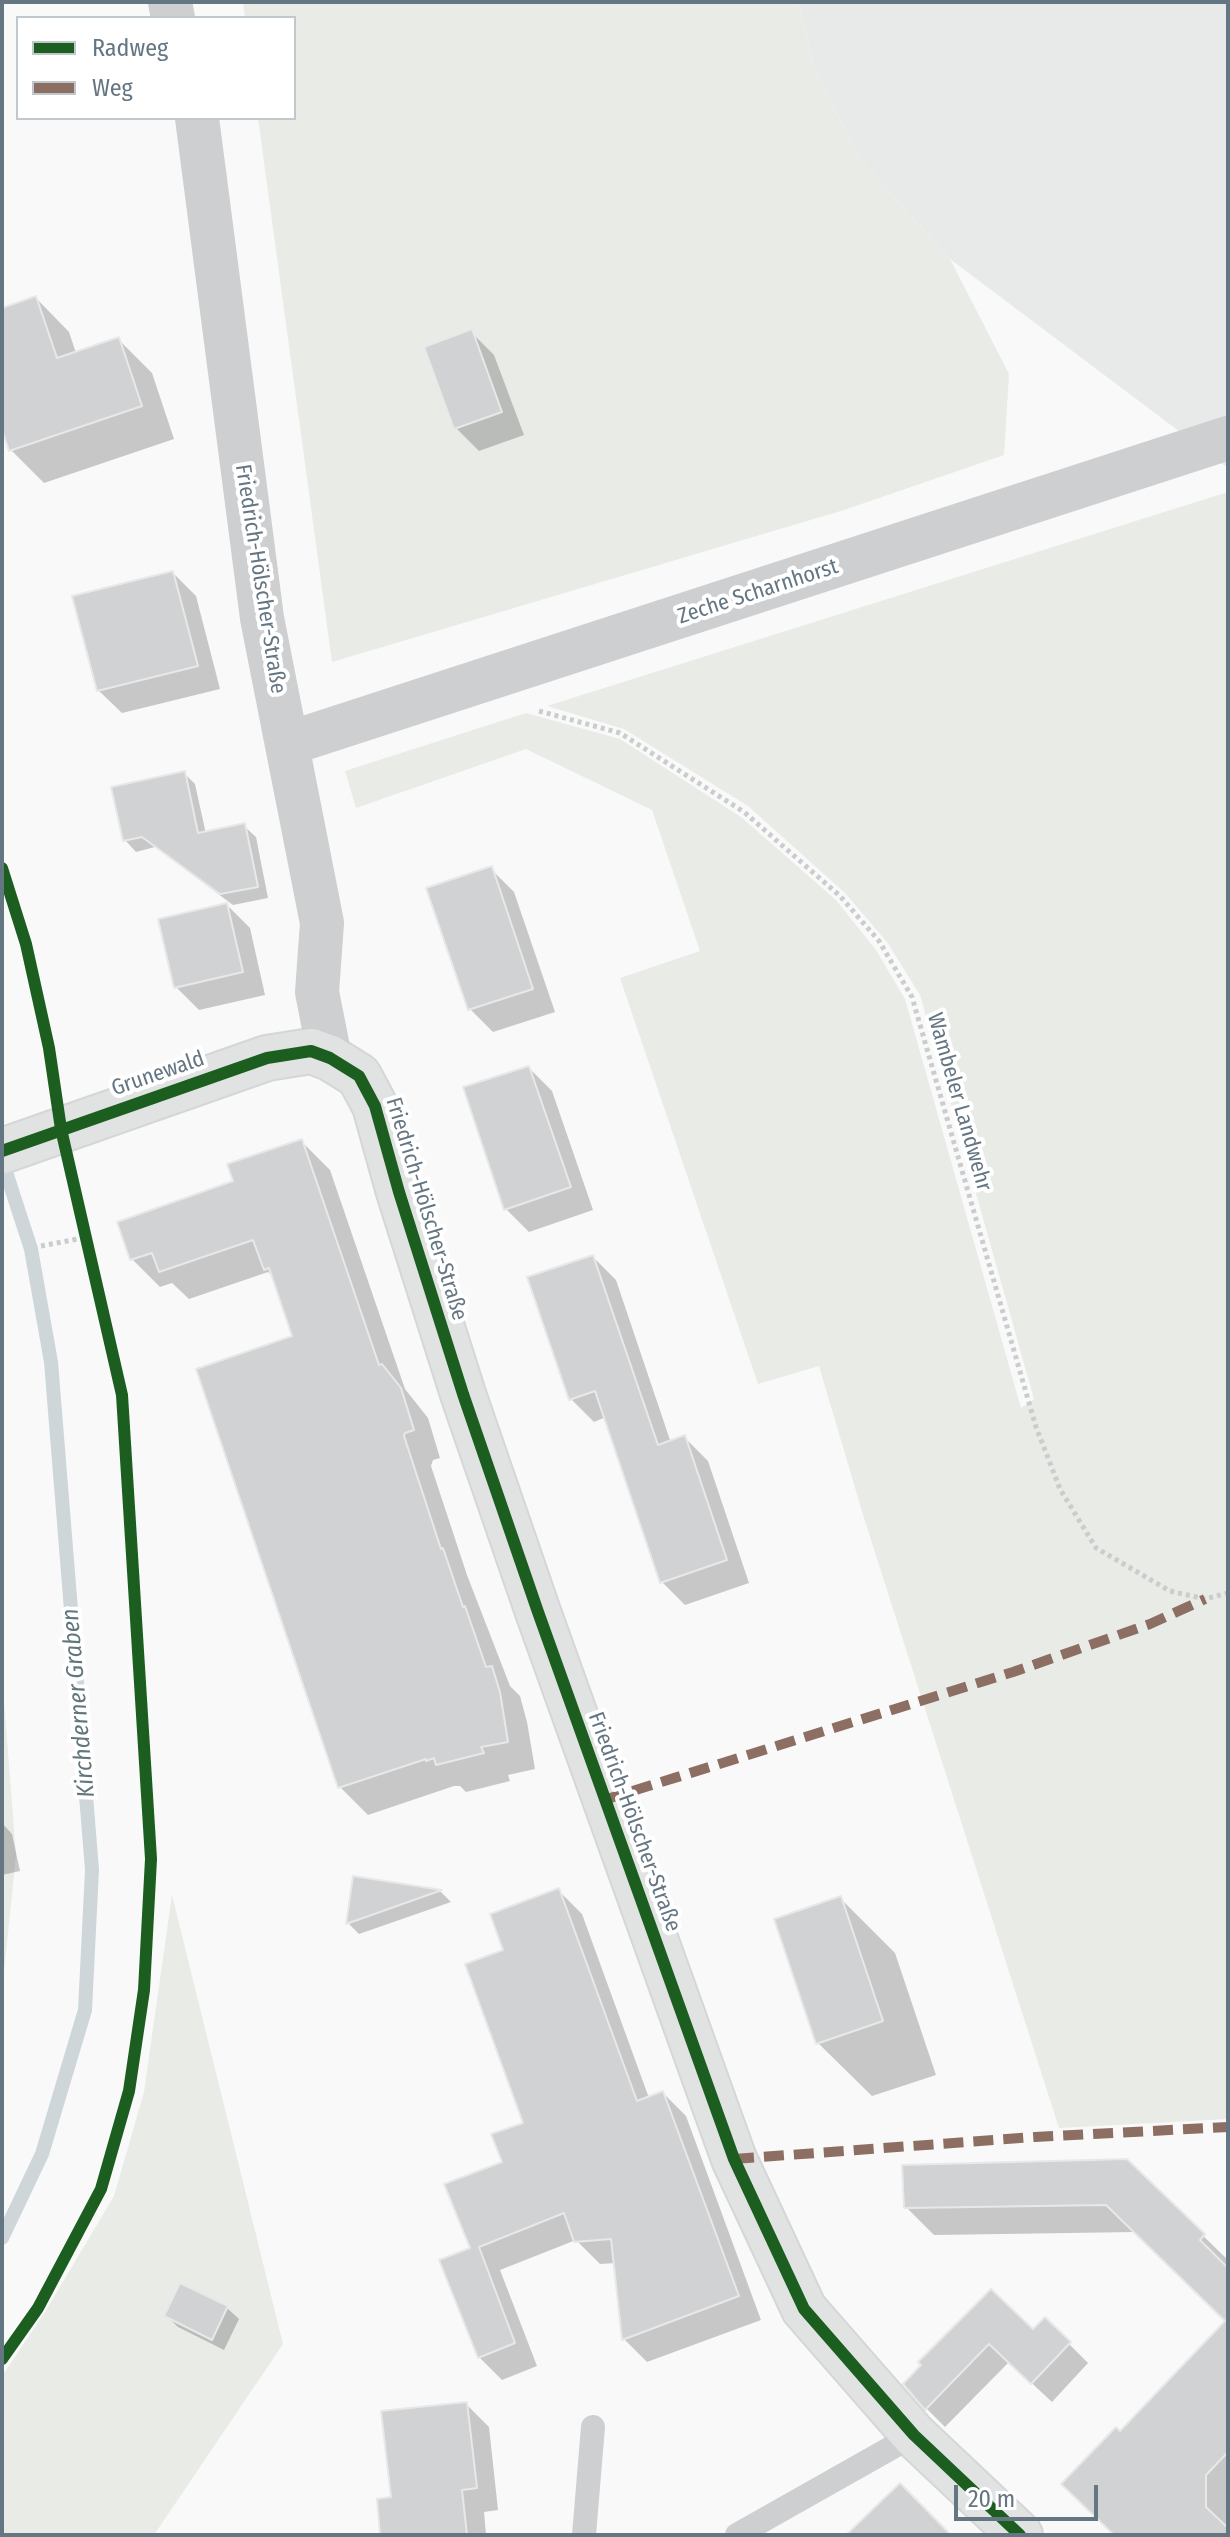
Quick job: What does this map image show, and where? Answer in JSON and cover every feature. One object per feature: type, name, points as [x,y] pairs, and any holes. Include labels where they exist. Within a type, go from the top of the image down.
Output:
[{"type":"street","name":"Friedrich-Hölscher-Straße","points":[[197,120],[262,618],[322,923],[317,992],[330,1058],[359,1076],[375,1106],[463,1394],[592,1767],[734,2159],[804,2309],[914,2435],[1020,2535]]},
{"type":"street","name":"Zeche Scharnhorst","points":[[287,744],[1228,438]]},
{"type":"street","name":"Grunewald","points":[[17,1145],[267,1058],[311,1051],[330,1058]]},
{"type":"lane","points":[[584,2535],[593,2427]]},
{"type":"lane","points":[[737,2535],[914,2435]]},
{"type":"path","points":[[41,1246],[78,1239]]},
{"type":"shaded area","points":[[243,2],[799,2],[814,66],[857,155],[950,259],[1009,374],[1004,455],[844,510],[332,662],[258,120],[296,120],[296,16],[245,16]]},
{"type":"shaded area","points":[[799,2],[1228,2],[1228,468],[950,259],[857,155],[814,66]]},
{"type":"shaded area","points":[[1228,492],[1228,2119],[1059,2128],[864,1518],[819,1366],[758,1384],[620,978],[700,951],[652,810],[526,749],[356,808],[345,771],[526,713],[620,739],[741,817],[836,900],[876,950],[905,999],[1021,1408],[1034,1399],[920,995],[887,942],[845,893],[748,806],[624,729],[547,706]]},
{"type":"shaded area","points":[[2,1676],[16,1855],[2,1991]]},
{"type":"shaded area","points":[[172,1895],[283,2344],[154,2535],[2,2535],[2,2376],[45,2312],[114,2196],[144,2092]]},
{"type":"building","points":[[36,296],[57,358],[119,337],[142,406],[9,451],[2,429],[2,308]]},
{"type":"building","points":[[472,329],[502,412],[454,429],[424,347]]},
{"type":"building","points":[[173,571],[198,666],[97,691],[72,596]]},
{"type":"building","points":[[185,771],[198,833],[245,823],[258,887],[220,894],[142,837],[123,841],[111,787]]},
{"type":"building","points":[[492,866],[533,989],[468,1010],[426,888]]},
{"type":"building","points":[[227,903],[243,972],[174,988],[158,919]]},
{"type":"building","points":[[529,1066],[571,1187],[504,1210],[463,1087]]},
{"type":"building","points":[[302,1139],[379,1365],[382,1364],[401,1388],[414,1430],[404,1436],[463,1607],[486,1667],[492,1666],[500,1692],[508,1742],[481,1747],[484,1753],[436,1765],[434,1758],[426,1759],[338,1788],[196,1369],[292,1336],[269,1268],[264,1270],[253,1240],[159,1272],[152,1253],[130,1260],[117,1222],[233,1181],[227,1164]]},
{"type":"building","points":[[593,1255],[658,1445],[685,1435],[727,1560],[660,1583],[595,1391],[569,1400],[527,1277]]},
{"type":"building","points":[[353,1876],[442,1890],[346,1924]]},
{"type":"building","points":[[559,1888],[637,2101],[663,2091],[739,2296],[622,2340],[611,2239],[574,2242],[564,2213],[479,2247],[515,2343],[478,2358],[439,2260],[470,2248],[444,2184],[502,2162],[491,2134],[523,2123],[465,1964],[503,1950],[490,1914]]},
{"type":"building","points":[[841,1896],[883,2021],[816,2044],[774,1919]]},
{"type":"building","points":[[1127,2159],[1205,2234],[1200,2240],[1228,2268],[1228,2452],[1206,2475],[1206,2507],[1228,2528],[1228,2535],[1114,2535],[1061,2484],[1116,2427],[1120,2431],[1225,2321],[1106,2205],[904,2208],[902,2165]]},
{"type":"building","points":[[180,2283],[228,2306],[212,2340],[164,2316]]},
{"type":"building","points":[[991,2289],[1033,2329],[1045,2317],[1071,2342],[1031,2384],[989,2344],[925,2410],[903,2384],[921,2365],[918,2362]]},
{"type":"building","points":[[467,2402],[477,2488],[462,2490],[467,2535],[380,2535],[377,2499],[391,2497],[381,2411]]},
{"type":"building","points":[[900,2483],[951,2535],[846,2535]]},
{"type":"waterway","name":"Kirchderner Graben","points":[[2,1160],[31,1249],[51,1362],[92,1870],[85,2010],[42,2154],[2,2238]]},
{"type":"marked path","points":[[604,1800],[1013,1672],[1150,1624],[1205,1599]]},
{"type":"marked path","points":[[734,2159],[1035,2137],[1228,2127]]},
{"type":"cycle path","points":[[2,868],[26,944],[49,1048],[61,1129],[122,1395],[151,1859],[144,1990],[129,2091],[101,2189],[38,2308],[2,2359]]},
{"type":"cycle path","points":[[2,1151],[267,1058],[311,1051],[330,1058],[359,1076],[375,1106],[463,1394],[538,1612],[734,2159],[804,2309],[914,2435],[1020,2535]]}]
